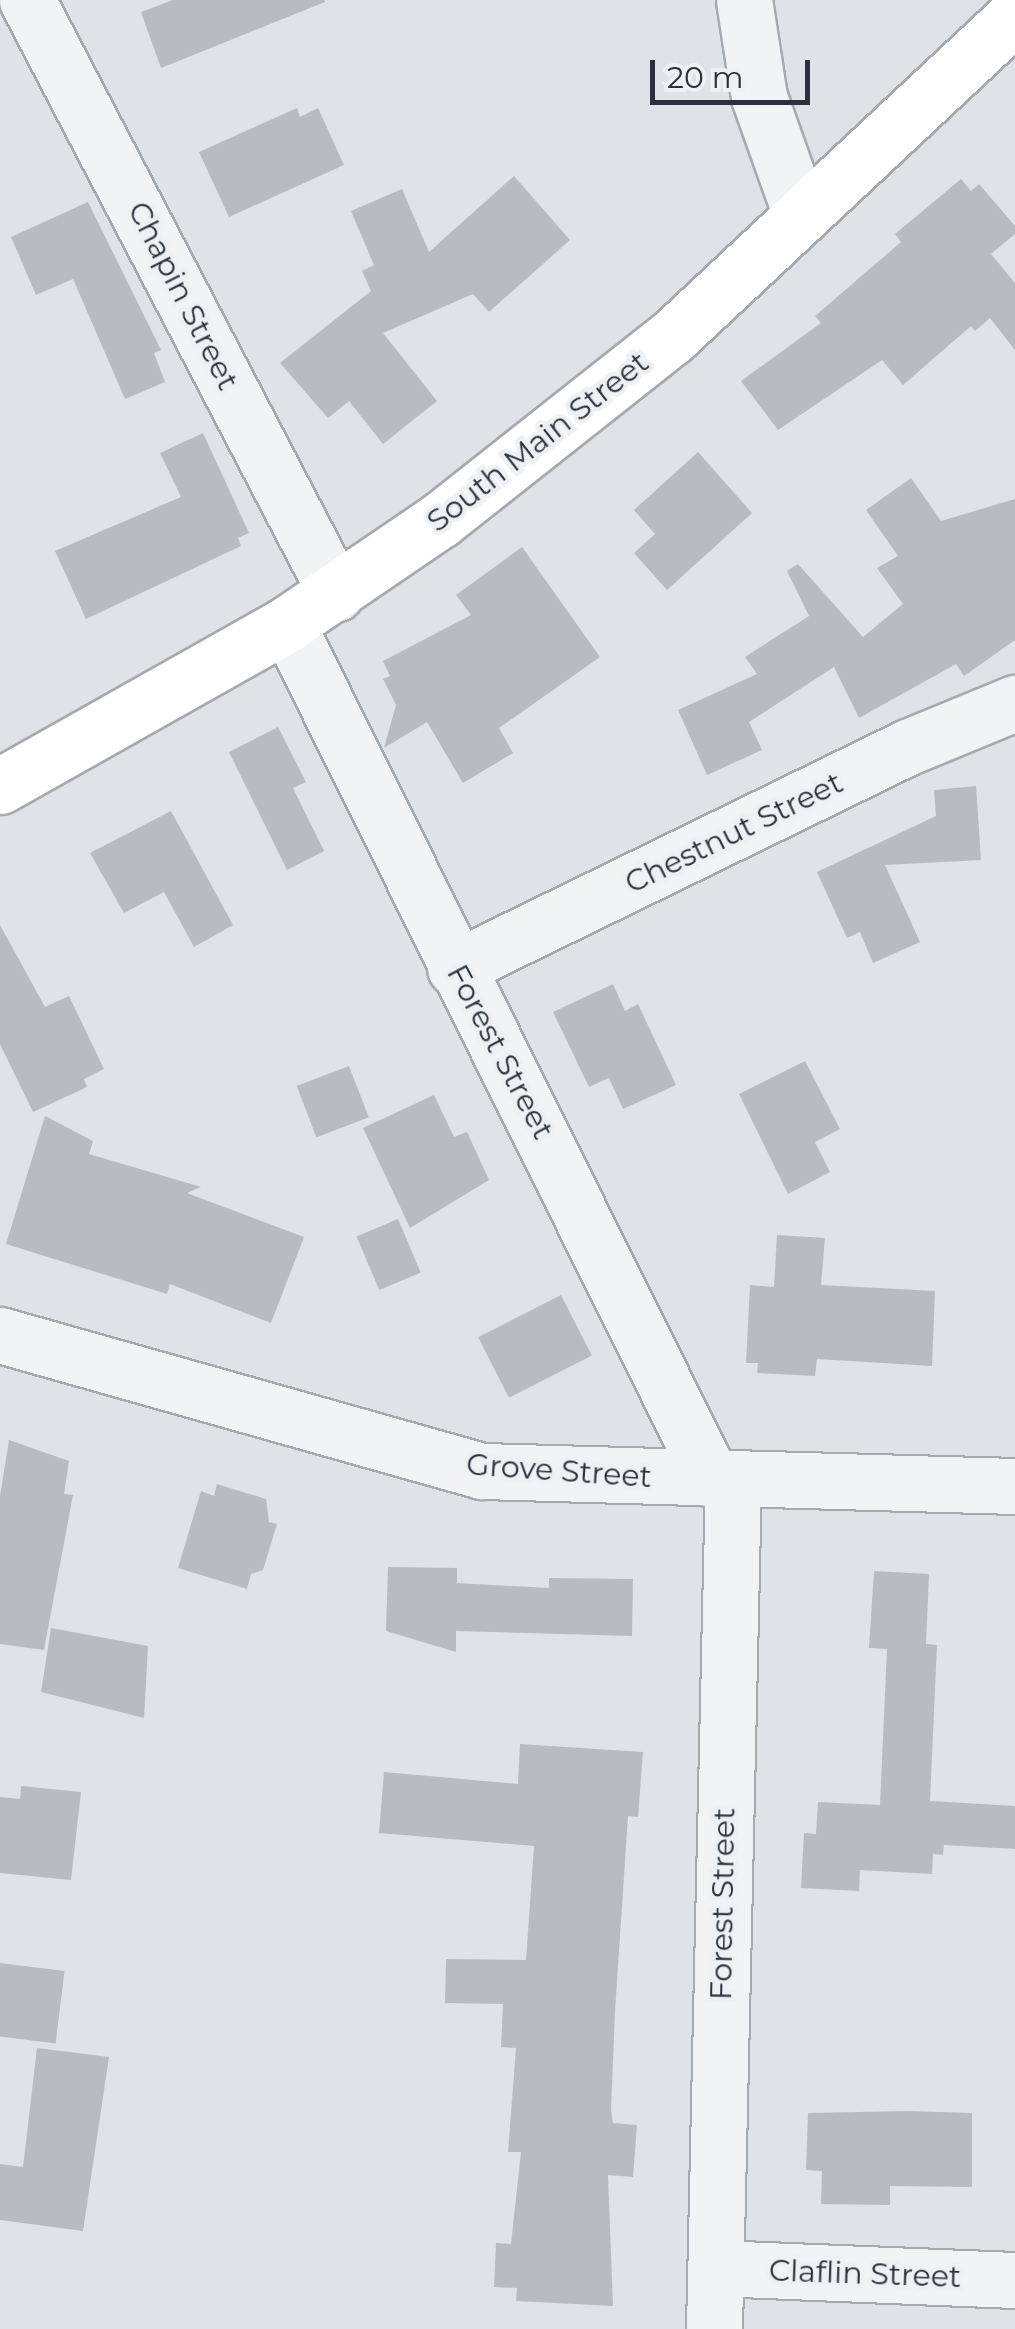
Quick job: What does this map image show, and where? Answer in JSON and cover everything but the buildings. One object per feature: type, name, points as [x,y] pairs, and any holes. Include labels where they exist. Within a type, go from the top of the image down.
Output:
[{"type":"main road","name":"South Main Street","points":[[0,786],[336,593],[672,336],[800,212],[1015,16]]},
{"type":"street","name":"Chapin Street","points":[[27,0],[336,593]]},
{"type":"street","points":[[744,0],[759,96],[800,212]]},
{"type":"street","name":"Forest Street","points":[[287,624],[455,968],[722,1479],[714,2329]]},
{"type":"street","name":"Chestnut Street","points":[[455,968],[908,746],[1015,703]]},
{"type":"street","name":"Grove Street","points":[[0,1336],[470,1469],[1015,1486]]},
{"type":"street","name":"Claflin Street","points":[[715,2268],[1015,2280]]}]
